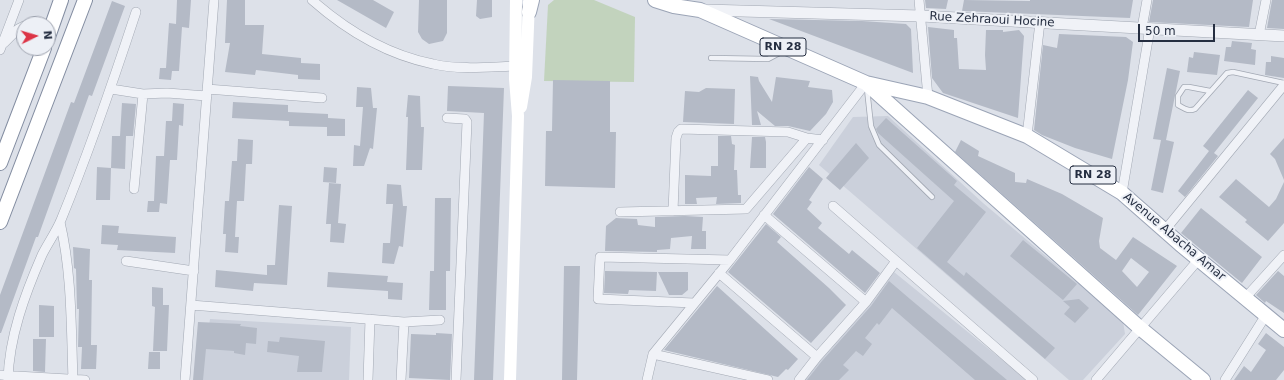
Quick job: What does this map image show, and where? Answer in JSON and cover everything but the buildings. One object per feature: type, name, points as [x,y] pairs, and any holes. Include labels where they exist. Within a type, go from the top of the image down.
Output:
[{"type":"main road","points":[[50,16],[52,0]]},
{"type":"main road","points":[[55,16],[61,0]]},
{"type":"main road","points":[[0,222],[84,0]]},
{"type":"main road","points":[[79,15],[91,0]]},
{"type":"main road","points":[[510,380],[518,116],[515,66],[516,0]]},
{"type":"main road","name":"Avenue Abacha Amar","points":[[655,0],[674,6],[700,10],[866,84],[928,97],[1027,136],[1122,193],[1284,330]]},
{"type":"main road","points":[[680,0],[700,10]]},
{"type":"main road","points":[[518,116],[525,90],[530,4]]},
{"type":"main road","points":[[0,163],[41,56]]},
{"type":"main road","points":[[866,84],[1140,328],[1203,380]]},
{"type":"street","points":[[1,48],[19,0]]},
{"type":"street","points":[[185,380],[214,0]]},
{"type":"street","points":[[312,0],[329,15],[364,37],[402,55],[433,64],[475,68],[515,66],[527,63]]},
{"type":"street","points":[[919,0],[928,97]]},
{"type":"street","points":[[1122,193],[1146,28],[1147,0]]},
{"type":"street","points":[[1259,35],[1266,0]]},
{"type":"street","name":"Rue Zehraoui Hocine","points":[[700,10],[921,16],[1284,36]]},
{"type":"street","points":[[85,380],[5,377],[17,324],[43,254],[60,222],[111,89],[136,12]]},
{"type":"street","points":[[1027,136],[1040,22]]},
{"type":"street","points":[[1,48],[16,31]]},
{"type":"street","points":[[647,380],[654,354],[730,260],[866,84]]},
{"type":"street","points":[[1165,230],[1284,84]]},
{"type":"street","points":[[111,89],[143,94],[207,93],[322,98]]},
{"type":"street","points":[[134,189],[143,94]]},
{"type":"street","points":[[447,118],[465,119],[467,122],[456,380]]},
{"type":"street","points":[[673,211],[676,138],[681,129],[788,132],[807,138],[823,140]]},
{"type":"street","points":[[620,212],[746,209],[807,138]]},
{"type":"street","points":[[833,206],[1033,380]]},
{"type":"street","points":[[764,215],[866,302]]},
{"type":"street","points":[[60,222],[66,255],[69,289],[73,379]]},
{"type":"street","points":[[1246,297],[1284,255]]},
{"type":"street","points":[[694,303],[598,299],[600,257],[730,260]]},
{"type":"street","points":[[1096,380],[1199,259]]},
{"type":"street","points":[[126,260],[194,271]]},
{"type":"street","points":[[799,380],[817,357],[866,302],[896,261]]},
{"type":"street","points":[[719,273],[817,357]]},
{"type":"street","points":[[191,305],[404,322],[440,320]]},
{"type":"street","points":[[1225,380],[1266,315]]},
{"type":"street","points":[[368,380],[370,319]]},
{"type":"street","points":[[401,380],[404,322]]},
{"type":"street","points":[[654,354],[768,380]]},
{"type":"lane","points":[[711,58],[768,59],[787,49]]},
{"type":"lane","points":[[1210,91],[1184,87],[1178,96],[1178,104],[1187,110],[1195,109],[1227,73],[1233,72],[1284,84]]},
{"type":"lane","points":[[866,84],[871,126],[879,145],[932,197]]},
{"type":"shaded area","points":[[888,116],[983,203],[1123,321],[1125,334],[1083,380],[1069,380],[819,165],[853,117]]},
{"type":"shaded area","points":[[894,272],[1027,380],[803,380],[821,357],[869,304]]},
{"type":"shaded area","points":[[210,319],[351,327],[349,380],[201,380]]},
{"type":"green space","points":[[554,0],[594,0],[635,17],[634,82],[544,81],[548,5]]}]
